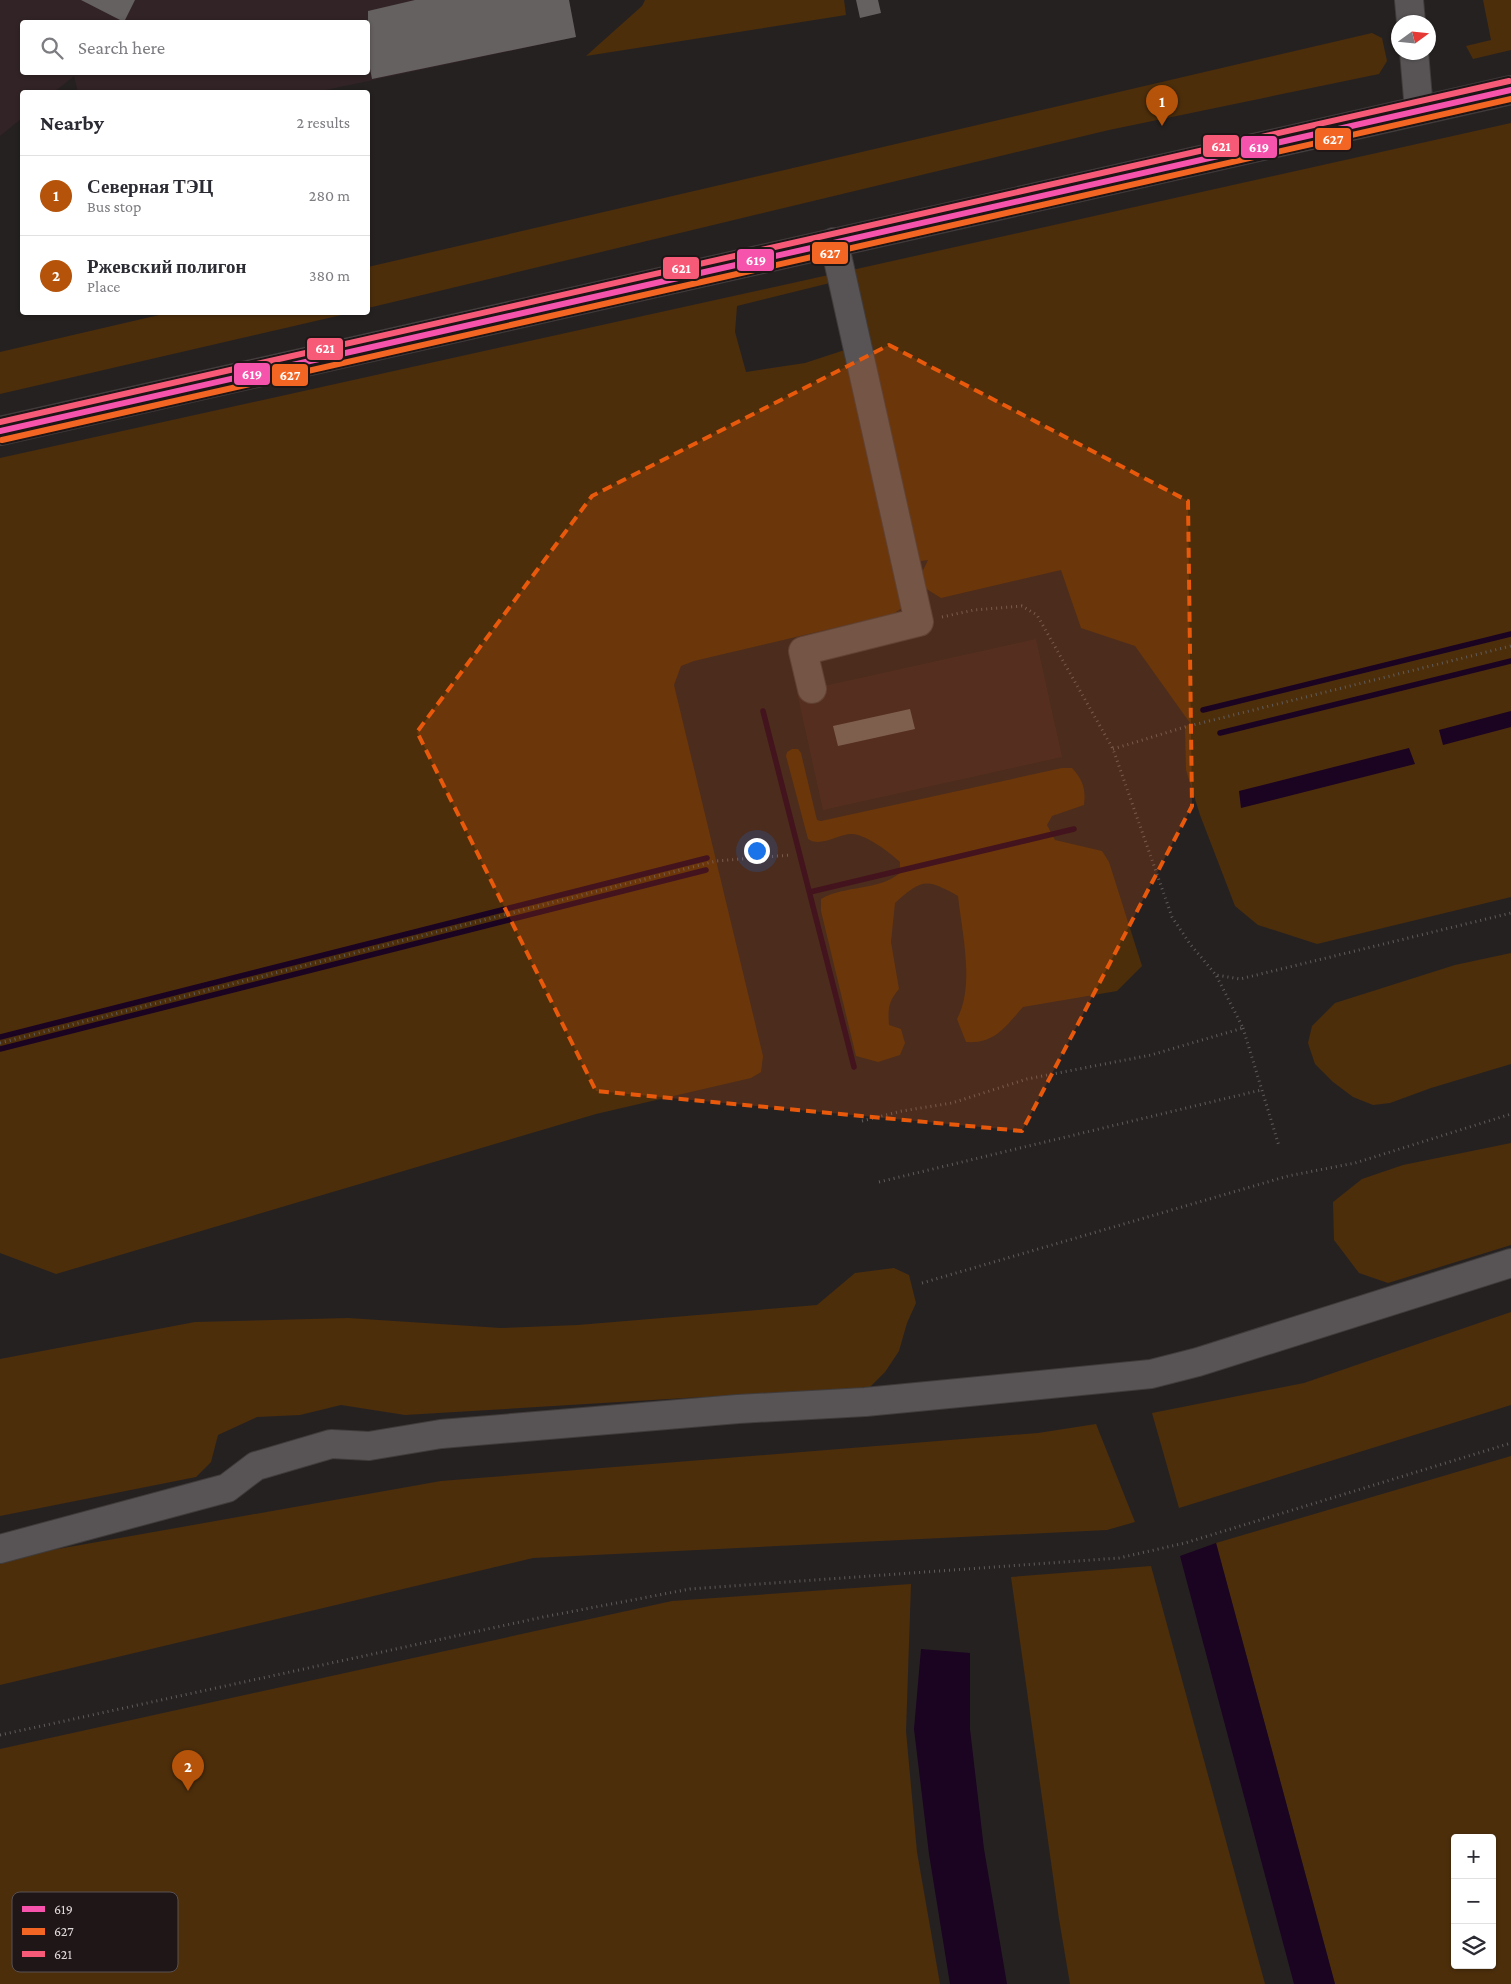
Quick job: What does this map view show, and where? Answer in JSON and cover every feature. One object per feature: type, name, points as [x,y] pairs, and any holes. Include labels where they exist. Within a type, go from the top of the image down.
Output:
[{"type":"main road","points":[[0,431],[1511,90]]},
{"type":"street","points":[[1409,0],[1410,15]]},
{"type":"street","points":[[1415,60],[1419,110]]},
{"type":"street","points":[[812,689],[803,652],[919,622],[834,242]]},
{"type":"street","points":[[0,1549],[227,1488],[256,1466],[331,1444],[369,1446],[441,1434],[738,1409],[865,1402],[1151,1374],[1198,1362],[1511,1263]]},
{"type":"path","points":[[919,622],[974,610],[1022,606],[1037,615],[1113,749],[1172,917],[1190,944],[1216,975],[1243,1028],[1279,1146]]},
{"type":"path","points":[[1113,749],[1185,727],[1511,646]]},
{"type":"path","points":[[0,1043],[716,861],[791,855]]},
{"type":"path","points":[[1216,975],[1240,978],[1511,913]]},
{"type":"path","points":[[862,1121],[902,1111],[952,1104],[1027,1079],[1151,1055],[1243,1028]]},
{"type":"path","points":[[879,1182],[1261,1090]]},
{"type":"path","points":[[922,1282],[1288,1176],[1355,1162],[1511,1114]]},
{"type":"path","points":[[0,1735],[543,1616],[690,1589],[1119,1558],[1185,1543],[1511,1443]]},
{"type":"highlighted area","points":[[889,345],[1188,501],[1192,806],[1022,1131],[596,1091],[417,732],[592,496]]},
{"type":"shaded area","points":[[0,0],[569,0],[576,37],[325,90],[78,90],[74,76],[56,90],[20,90],[20,120],[0,136]]},
{"type":"shaded area","points":[[645,0],[844,0],[846,15],[586,56],[642,6]]},
{"type":"shaded area","points":[[1483,0],[1511,0],[1511,50],[1473,59],[1466,46],[1491,40]]},
{"type":"shaded area","points":[[1372,33],[1382,38],[1387,61],[1379,74],[1109,130],[370,308],[370,267]]},
{"type":"shaded area","points":[[1511,123],[1511,897],[1317,944],[1258,925],[1235,906],[1200,815],[1186,770],[1185,727],[1190,723],[1135,646],[1081,628],[1061,570],[941,598],[917,583],[928,560],[891,565],[897,572],[902,608],[893,614],[694,661],[681,666],[674,685],[763,1056],[761,1072],[751,1078],[596,1114],[56,1274],[0,1253],[0,458],[833,274],[830,283],[737,306],[735,332],[746,372],[805,363],[866,343],[852,270]]},
{"type":"shaded area","points":[[159,315],[341,315],[0,394],[0,352]]},
{"type":"shaded area","points":[[1036,639],[1062,757],[823,810],[797,692]]},
{"type":"shaded area","points":[[1511,711],[1511,727],[1443,745],[1439,730]]},
{"type":"shaded area","points":[[1409,748],[1415,764],[1241,808],[1239,791]]},
{"type":"shaded area","points":[[792,749],[798,749],[801,753],[817,820],[821,821],[1062,768],[1072,768],[1083,785],[1085,794],[1084,805],[1052,816],[1047,825],[1055,840],[1102,851],[1109,862],[1142,966],[1117,991],[1023,1007],[999,1033],[985,1040],[966,1042],[957,1019],[962,1006],[966,975],[966,959],[958,896],[931,884],[918,885],[895,903],[891,942],[899,989],[889,1006],[889,1025],[901,1029],[905,1043],[900,1055],[878,1062],[856,1056],[821,911],[821,899],[840,892],[882,883],[891,879],[900,873],[900,862],[878,845],[859,835],[848,834],[819,842],[808,839],[786,756],[787,752]]},
{"type":"shaded area","points":[[1511,953],[1511,1064],[1431,1088],[1390,1103],[1373,1105],[1353,1097],[1333,1082],[1315,1064],[1308,1043],[1312,1026],[1335,1003],[1455,965]]},
{"type":"shaded area","points":[[1511,1143],[1511,1245],[1388,1283],[1359,1273],[1334,1240],[1333,1202],[1362,1179],[1403,1165]]},
{"type":"shaded area","points":[[894,1268],[909,1275],[916,1303],[907,1323],[899,1351],[885,1372],[867,1390],[685,1398],[405,1415],[341,1405],[300,1415],[257,1417],[218,1435],[211,1462],[196,1477],[0,1516],[0,1359],[195,1322],[348,1318],[501,1328],[578,1325],[817,1305],[855,1273]]},
{"type":"shaded area","points":[[1511,1312],[1511,1405],[1179,1508],[1152,1413],[1304,1383]]},
{"type":"shaded area","points":[[1096,1424],[1135,1522],[1107,1530],[533,1558],[0,1685],[0,1562],[24,1555],[441,1481],[1038,1433]]},
{"type":"shaded area","points":[[1511,1456],[1511,1984],[1335,1984],[1216,1543]]},
{"type":"shaded area","points":[[1216,1543],[1335,1984],[1294,1984],[1180,1556]]},
{"type":"shaded area","points":[[1151,1566],[1265,1984],[1070,1984],[1059,1919],[1011,1577]]},
{"type":"shaded area","points":[[911,1584],[906,1731],[917,1852],[940,1984],[0,1984],[0,1749],[672,1601]]},
{"type":"shaded area","points":[[921,1649],[970,1653],[970,1729],[984,1849],[1007,1984],[950,1984],[929,1854],[914,1729]]},
{"type":"building","points":[[81,0],[135,0],[125,20],[120,20]]},
{"type":"building","points":[[415,0],[569,0],[576,37],[372,79],[368,11]]},
{"type":"building","points":[[856,0],[878,0],[881,13],[860,18]]},
{"type":"building","points":[[910,709],[915,729],[838,746],[833,726]]},
{"type":"waterway","points":[[1203,710],[1511,634]]},
{"type":"waterway","points":[[1220,733],[1511,661]]},
{"type":"waterway","points":[[763,711],[854,1067]]},
{"type":"waterway","points":[[810,892],[1074,829]]},
{"type":"waterway","points":[[0,1037],[707,858]]},
{"type":"waterway","points":[[0,1049],[706,870]]},
{"type":"transit line","name":"621","points":[[0,422],[1509,81]]},
{"type":"transit line","name":"619","points":[[0,431],[1511,90]]},
{"type":"transit line","name":"627","points":[[2,440],[1511,99]]},
{"type":"place","name":"Северная ТЭЦ","points":[[1162,126]]},
{"type":"place","name":"Ржевский полигон","points":[[188,1791]]}]
